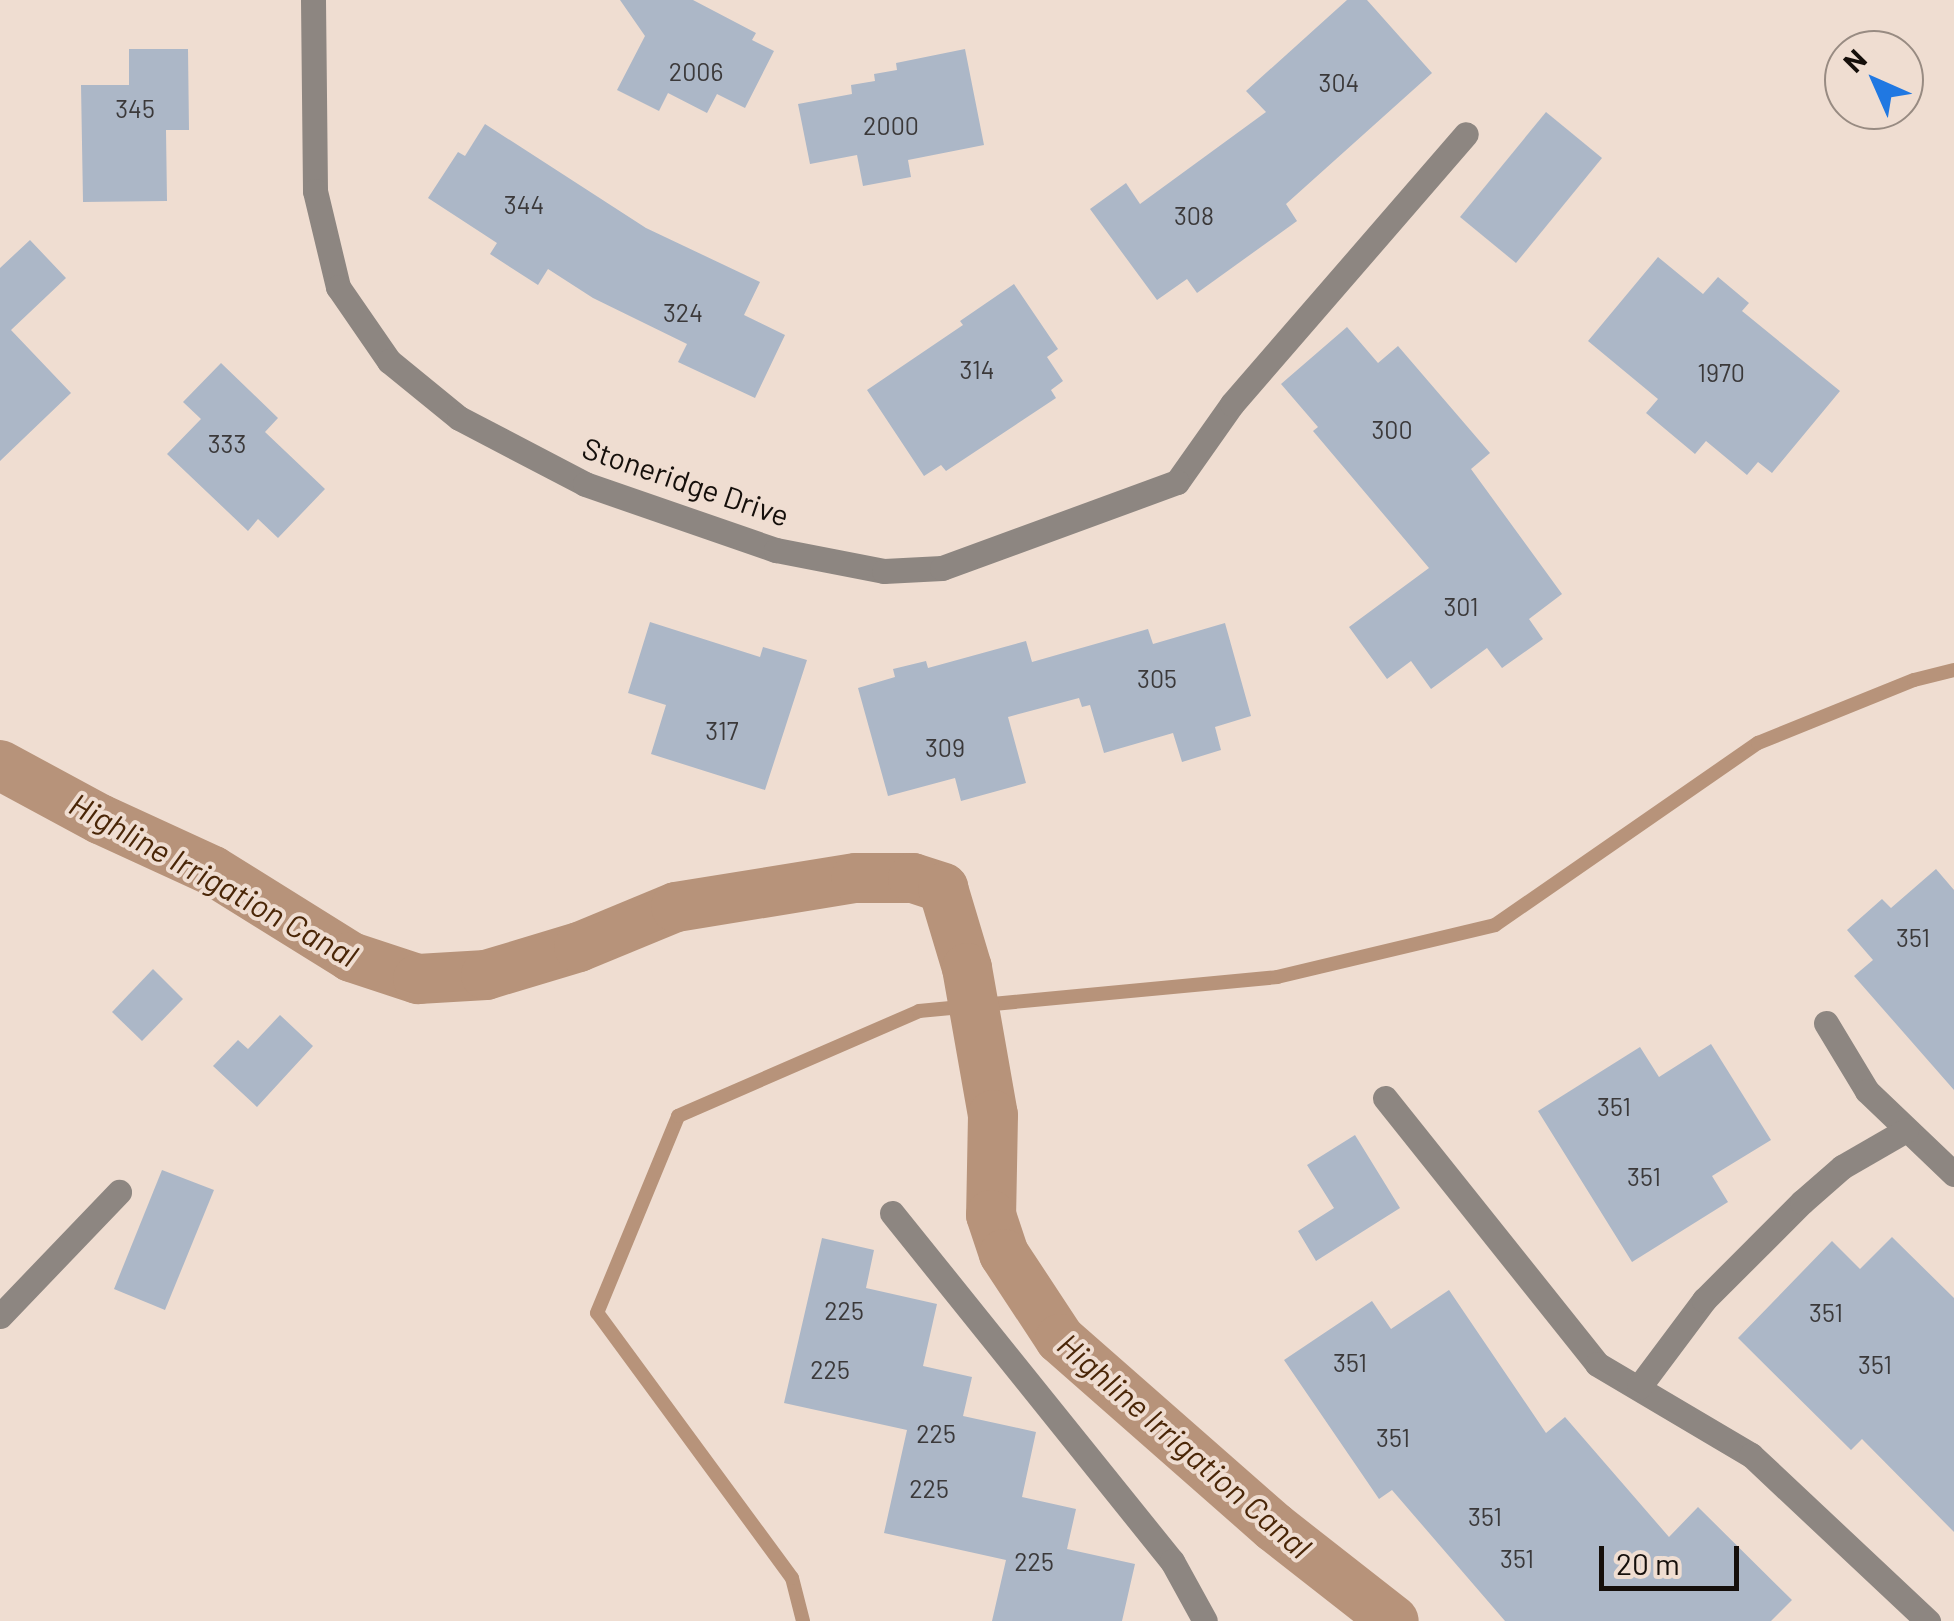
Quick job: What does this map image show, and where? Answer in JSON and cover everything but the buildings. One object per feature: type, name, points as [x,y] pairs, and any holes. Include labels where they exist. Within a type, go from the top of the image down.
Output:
[{"type":"street","name":"Stoneridge Drive","points":[[313,0],[315,191],[338,287],[389,361],[459,418],[585,484],[776,550],[884,571],[942,568],[972,559],[1177,482],[1232,404],[1466,134]]},
{"type":"street","points":[[1826,1023],[1867,1091],[1954,1174]]},
{"type":"street","points":[[1385,1098],[1597,1364],[1751,1455],[1928,1621]]},
{"type":"street","points":[[1639,1387],[1704,1300],[1802,1202],[1842,1167],[1906,1130]]},
{"type":"street","points":[[0,1316],[119,1192]]},
{"type":"street","points":[[892,1213],[1172,1561],[1205,1621]]},
{"type":"waterway","points":[[803,1621],[792,1578],[597,1313],[678,1116],[919,1011],[1277,977],[1495,925],[1758,743],[1914,680],[1954,670]]},
{"type":"waterway","name":"Highline Irrigation Canal","points":[[0,765],[100,819],[213,871],[351,957],[418,979],[486,975],[579,947],[676,907],[856,878],[913,878],[943,888],[967,968],[993,1115],[991,1215],[1004,1254],[1060,1339],[1274,1527],[1394,1621]]}]
